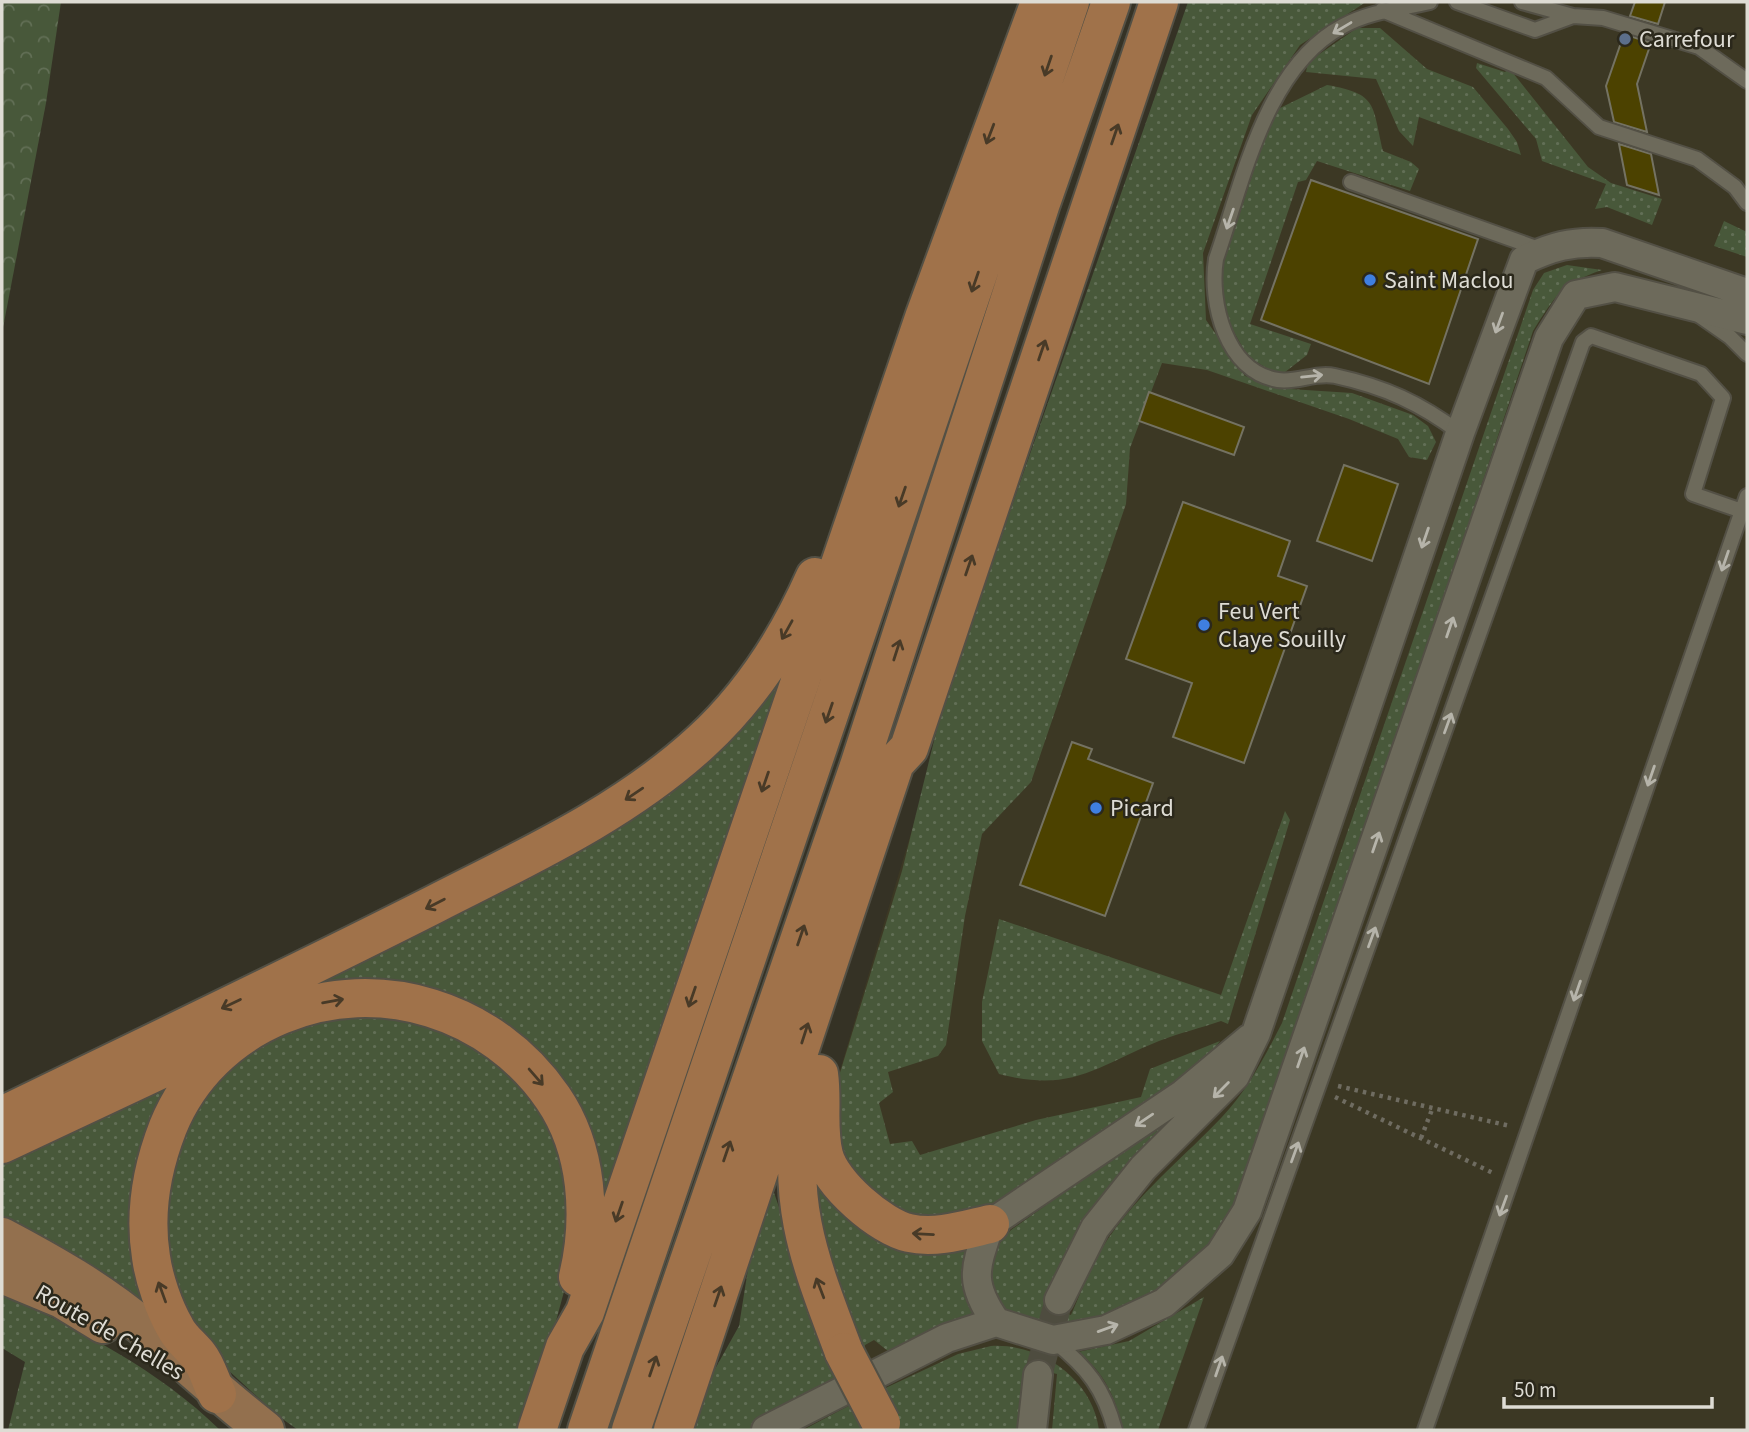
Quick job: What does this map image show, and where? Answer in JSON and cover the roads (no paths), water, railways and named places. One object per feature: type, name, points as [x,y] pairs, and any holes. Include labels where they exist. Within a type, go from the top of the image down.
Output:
[{"type":"highway","points":[[537,1430],[565,1347],[584,1312],[859,508],[976,173],[1040,2]]},
{"type":"highway","points":[[586,1430],[1070,2]]},
{"type":"highway","points":[[631,1430],[860,763],[1041,203],[1111,2]]},
{"type":"highway","points":[[673,1430],[895,763],[909,748],[1159,2]]},
{"type":"highway","points":[[2,1116],[559,841],[658,778],[702,742],[739,703],[780,643],[807,594],[828,546],[859,508]]},
{"type":"highway","points":[[882,1427],[845,1352],[808,1256],[795,1181],[795,1144],[803,1098],[819,1074],[917,771],[909,748]]},
{"type":"highway","points":[[217,1394],[200,1358],[175,1328],[151,1259],[149,1235],[154,1168],[173,1116],[193,1084],[226,1046],[260,1023],[298,1008],[340,999],[382,997],[417,1003],[451,1014],[508,1048],[554,1098],[569,1128],[580,1162],[585,1198],[584,1250],[570,1304],[565,1347]]},
{"type":"highway","points":[[2,1144],[202,1050],[226,1046]]},
{"type":"highway","points":[[819,1074],[822,1098],[819,1128],[824,1159],[839,1183],[864,1208],[908,1233],[941,1235],[990,1224]]},
{"type":"main road","name":"Route de Chelles","points":[[2,1237],[76,1278],[142,1325],[217,1394]]},
{"type":"main road","name":"Route de Chelles","points":[[2,1274],[62,1299],[217,1394],[265,1430]]},
{"type":"street","points":[[1059,1300],[1095,1228],[1143,1168],[1235,1076],[1256,1033],[1460,433],[1524,260],[1544,250],[1579,241],[1602,243],[1747,293]]},
{"type":"street","points":[[766,1430],[947,1338],[996,1322],[1053,1340],[1106,1330],[1164,1303],[1220,1254],[1247,1211],[1549,338],[1576,295],[1615,287],[1747,320]]},
{"type":"street","points":[[996,1322],[978,1296],[978,1259],[990,1224],[1183,1094],[1256,1033]]},
{"type":"street","points":[[1032,1430],[1038,1375]]},
{"type":"lane","points":[[1430,2],[1380,10],[1342,26],[1307,54],[1288,77],[1266,116],[1216,259],[1212,282],[1219,317],[1232,348],[1248,365],[1267,377],[1288,381],[1309,375],[1332,375],[1365,384],[1423,405],[1460,433]]},
{"type":"lane","points":[[1457,2],[1535,30],[1573,16]]},
{"type":"lane","points":[[1522,2],[1573,16],[1603,18],[1699,47],[1747,81]]},
{"type":"lane","points":[[1380,10],[1546,78],[1599,127],[1697,159],[1735,187],[1747,203]]},
{"type":"lane","points":[[1351,182],[1544,250]]},
{"type":"lane","points":[[1688,307],[1730,337],[1747,354]]},
{"type":"lane","points":[[1196,1430],[1583,342],[1591,335],[1700,374],[1723,398],[1693,494],[1742,512]]},
{"type":"lane","points":[[1425,1430],[1747,496]]},
{"type":"lane","points":[[1053,1340],[1077,1359],[1106,1398],[1115,1430]]},
{"type":"tunnel","points":[[1038,1375],[1059,1300]]},
{"type":"place","name":"Carrefour","points":[[1625,39]]},
{"type":"place","name":"Saint Maclou","points":[[1370,280]]},
{"type":"place","name":"Feu Vert Claye Souilly","points":[[1204,625]]},
{"type":"place","name":"Picard","points":[[1096,808]]}]
